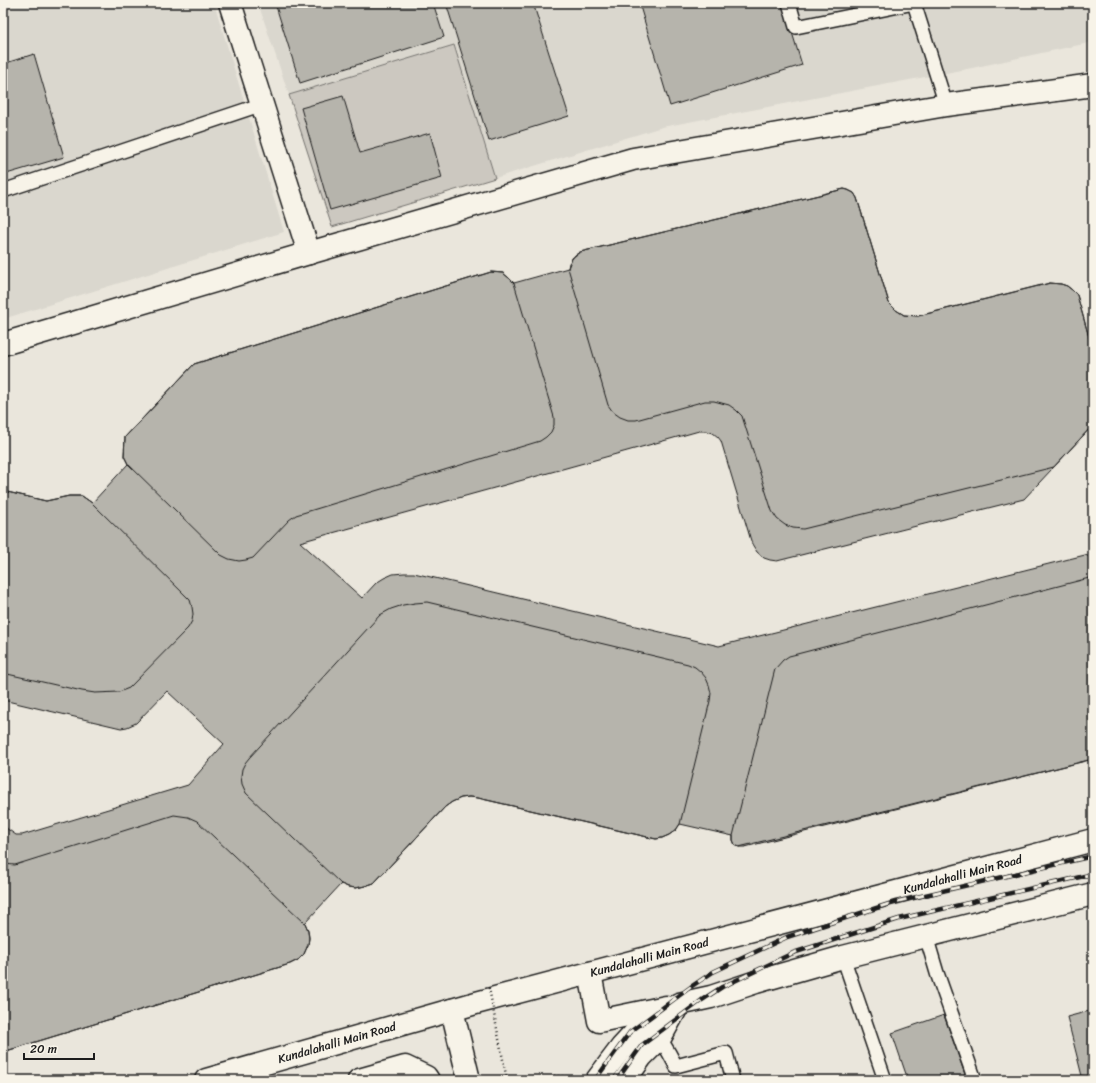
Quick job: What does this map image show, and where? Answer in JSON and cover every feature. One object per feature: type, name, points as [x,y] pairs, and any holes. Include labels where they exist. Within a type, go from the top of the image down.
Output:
[{"type":"main road","points":[[230,3],[309,254]]},
{"type":"main road","points":[[3,344],[633,159],[946,105],[1093,85]]},
{"type":"main road","name":"Kundalahalli Main Road","points":[[206,1080],[452,1010],[1093,840]]},
{"type":"main road","points":[[590,973],[599,1021],[712,997],[756,982],[843,957],[1093,894]]},
{"type":"main road","points":[[625,1080],[641,1057],[660,1038],[678,1004]]},
{"type":"main road","points":[[597,1080],[622,1047],[635,1033],[678,1004]]},
{"type":"main road","points":[[452,1010],[469,1080]]},
{"type":"main road","points":[[360,1080],[405,1067],[428,1080]]},
{"type":"lane","points":[[789,3],[796,27],[914,3],[946,105]]},
{"type":"lane","points":[[3,191],[263,104]]},
{"type":"lane","points":[[926,936],[936,973],[975,1080]]},
{"type":"lane","points":[[843,957],[885,1080]]},
{"type":"lane","points":[[660,1038],[676,1066],[726,1053],[734,1080]]},
{"type":"path","points":[[489,988],[507,1080]]},
{"type":"path","points":[[554,1076],[567,1076]]},
{"type":"shaded area","points":[[3,3],[214,3],[284,232],[3,319]]},
{"type":"shaded area","points":[[258,3],[1093,3],[1093,42],[972,68],[662,127],[495,178],[454,45],[289,95]]},
{"type":"shaded area","points":[[454,45],[495,178],[332,227],[289,95]]},
{"type":"building","points":[[275,3],[433,3],[444,37],[300,83]]},
{"type":"building","points":[[446,3],[533,3],[569,116],[489,141]]},
{"type":"building","points":[[639,3],[783,3],[802,65],[670,106]]},
{"type":"building","points":[[34,54],[64,157],[3,175],[3,64]]},
{"type":"building","points":[[343,96],[360,153],[430,133],[442,178],[330,210],[301,108]]},
{"type":"building","points":[[844,189],[854,193],[857,198],[889,303],[904,315],[918,316],[1050,283],[1067,286],[1077,295],[1093,351],[1093,425],[1024,499],[777,561],[770,560],[764,558],[757,552],[752,544],[721,441],[713,433],[699,431],[300,542],[362,598],[376,583],[384,578],[393,574],[414,573],[719,646],[1085,555],[1093,558],[1093,759],[739,847],[735,845],[733,836],[680,824],[676,830],[669,835],[656,839],[478,798],[461,798],[445,807],[374,883],[356,888],[341,884],[305,923],[308,930],[308,945],[304,954],[298,960],[290,964],[3,1052],[3,817],[6,828],[16,835],[22,835],[188,785],[224,744],[167,691],[136,723],[121,728],[3,700],[3,491],[46,501],[69,496],[82,496],[92,503],[128,464],[124,456],[125,437],[194,364],[491,272],[503,273],[514,283],[568,268],[572,258],[580,252]]},
{"type":"building","points":[[844,189],[854,193],[857,198],[889,303],[904,315],[918,316],[1050,283],[1067,286],[1077,295],[1093,351],[1093,425],[1054,467],[803,529],[793,528],[785,525],[777,519],[772,511],[742,416],[729,405],[714,401],[705,401],[636,420],[628,420],[613,412],[608,405],[568,268],[569,263],[575,255],[580,252]]},
{"type":"building","points":[[491,272],[503,273],[514,283],[554,417],[554,425],[551,432],[540,441],[296,515],[289,520],[253,558],[239,561],[229,559],[221,555],[128,464],[124,456],[125,437],[194,364]]},
{"type":"building","points":[[3,491],[46,501],[69,496],[82,496],[92,503],[190,600],[193,614],[192,621],[188,628],[129,688],[119,692],[95,693],[3,673]]},
{"type":"building","points":[[1093,577],[1093,759],[745,847],[735,845],[733,836],[775,669],[783,660],[789,656]]},
{"type":"building","points":[[427,602],[688,664],[701,672],[709,685],[711,693],[710,701],[680,824],[676,830],[669,835],[656,839],[478,798],[461,798],[445,807],[374,883],[356,888],[341,884],[246,793],[242,784],[242,769],[249,758],[380,615],[403,605]]},
{"type":"building","points":[[174,815],[188,817],[197,821],[305,923],[309,938],[304,954],[298,960],[290,964],[3,1052],[3,864],[15,865]]},
{"type":"building","points":[[1093,1010],[1093,1080],[1083,1080],[1067,1017]]},
{"type":"building","points":[[944,1015],[967,1080],[908,1080],[892,1033]]},
{"type":"railway","points":[[595,1080],[630,1032],[713,972],[787,937],[895,902],[1093,856]]},
{"type":"railway","points":[[617,1080],[642,1045],[702,1000],[722,987],[793,953],[899,919],[1093,874]]}]
